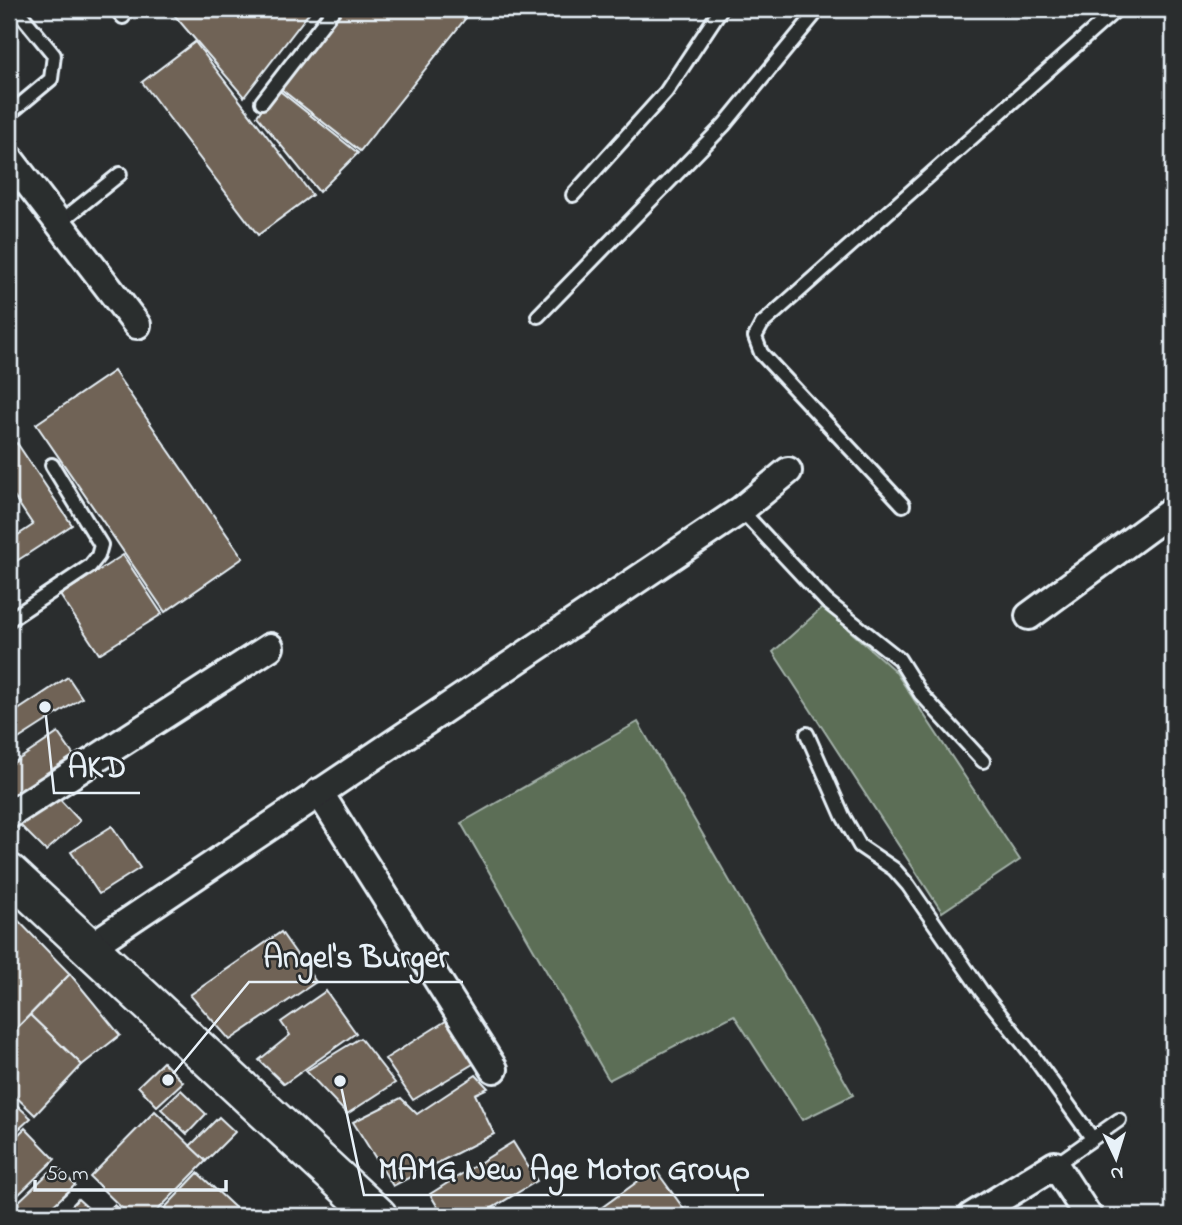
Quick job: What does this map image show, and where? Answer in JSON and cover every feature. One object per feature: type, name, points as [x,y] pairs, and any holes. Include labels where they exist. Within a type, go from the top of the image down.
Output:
[{"type":"main road","points":[[9,873],[378,1216]]},
{"type":"street","points":[[9,158],[137,325]]},
{"type":"street","points":[[90,947],[741,510],[788,471]]},
{"type":"street","points":[[1029,616],[1173,510]]},
{"type":"street","points":[[9,815],[270,647]]},
{"type":"street","points":[[319,792],[494,1069]]},
{"type":"street","points":[[972,1216],[1055,1165],[1088,1216]]},
{"type":"lane","points":[[262,102],[334,9]]},
{"type":"lane","points":[[573,195],[666,92],[721,9]]},
{"type":"lane","points":[[538,316],[611,245],[724,125],[819,9]]},
{"type":"lane","points":[[903,505],[761,353],[755,337],[762,324],[1117,9]]},
{"type":"lane","points":[[9,114],[51,79],[54,55],[19,12]]},
{"type":"lane","points":[[59,223],[120,174]]},
{"type":"lane","points":[[9,620],[90,566],[98,556],[101,545],[52,466]]},
{"type":"lane","points":[[741,510],[826,600],[899,659],[921,694],[983,761]]},
{"type":"lane","points":[[807,734],[843,816],[860,846],[894,869],[908,886],[982,992],[1034,1056],[1092,1138]]},
{"type":"lane","points":[[1055,1165],[1119,1120]]},
{"type":"green space","points":[[823,607],[895,671],[1020,860],[942,912],[773,652]]},
{"type":"green space","points":[[638,722],[853,1095],[802,1120],[734,1015],[609,1080],[461,823]]},
{"type":"building","points":[[169,9],[312,9],[244,97]]},
{"type":"building","points":[[338,9],[473,9],[360,151],[277,86]]},
{"type":"building","points":[[195,42],[312,195],[258,235],[142,82]]},
{"type":"building","points":[[276,88],[358,153],[319,192],[257,116]]},
{"type":"building","points":[[114,371],[243,558],[165,612],[36,424]]},
{"type":"building","points":[[17,443],[72,525],[9,566],[9,541],[33,525],[9,489],[9,449]]},
{"type":"building","points":[[123,555],[162,614],[99,654],[60,595]]},
{"type":"building","points":[[68,677],[82,698],[9,745],[9,716]]},
{"type":"building","points":[[58,733],[74,756],[9,799],[9,766]]},
{"type":"building","points":[[53,792],[80,821],[46,851],[18,823]]},
{"type":"building","points":[[112,826],[140,868],[99,894],[71,852]]},
{"type":"building","points":[[9,911],[70,974],[9,1036]]},
{"type":"building","points":[[281,932],[316,982],[230,1040],[190,995]]},
{"type":"building","points":[[70,974],[120,1035],[82,1065],[30,1015]]},
{"type":"building","points":[[326,991],[356,1033],[284,1084],[259,1060],[290,1035],[281,1022]]},
{"type":"building","points":[[30,1015],[82,1065],[35,1115],[9,1090],[9,1036]]},
{"type":"building","points":[[449,1019],[478,1061],[413,1100],[385,1059]]},
{"type":"building","points":[[360,1038],[395,1083],[347,1114],[306,1071]]},
{"type":"building","points":[[163,1062],[183,1082],[157,1106],[138,1086]]},
{"type":"building","points":[[476,1075],[488,1088],[475,1094],[494,1134],[393,1186],[353,1122],[401,1098],[417,1114]]},
{"type":"building","points":[[181,1090],[206,1114],[187,1134],[161,1109]]},
{"type":"building","points":[[9,1098],[31,1118],[9,1138]]},
{"type":"building","points":[[155,1111],[206,1161],[152,1216],[130,1216],[90,1177]]},
{"type":"building","points":[[219,1117],[235,1132],[206,1161],[190,1146]]},
{"type":"building","points":[[25,1128],[55,1159],[12,1201],[9,1197],[9,1144]]},
{"type":"building","points":[[513,1142],[537,1181],[479,1216],[443,1216],[430,1194]]},
{"type":"building","points":[[56,1166],[75,1185],[42,1216],[29,1216],[17,1203]]},
{"type":"building","points":[[655,1169],[689,1216],[590,1216]]},
{"type":"building","points":[[198,1173],[244,1216],[157,1216]]},
{"type":"building","points":[[78,1199],[97,1216],[62,1216]]},
{"type":"building","points":[[114,1205],[125,1216],[103,1215]]},
{"type":"place","name":"AKD","points":[[45,707]]},
{"type":"place","name":"Angel's Burger","points":[[168,1080]]},
{"type":"place","name":"MAMG New Age Motor Group","points":[[340,1081]]}]
